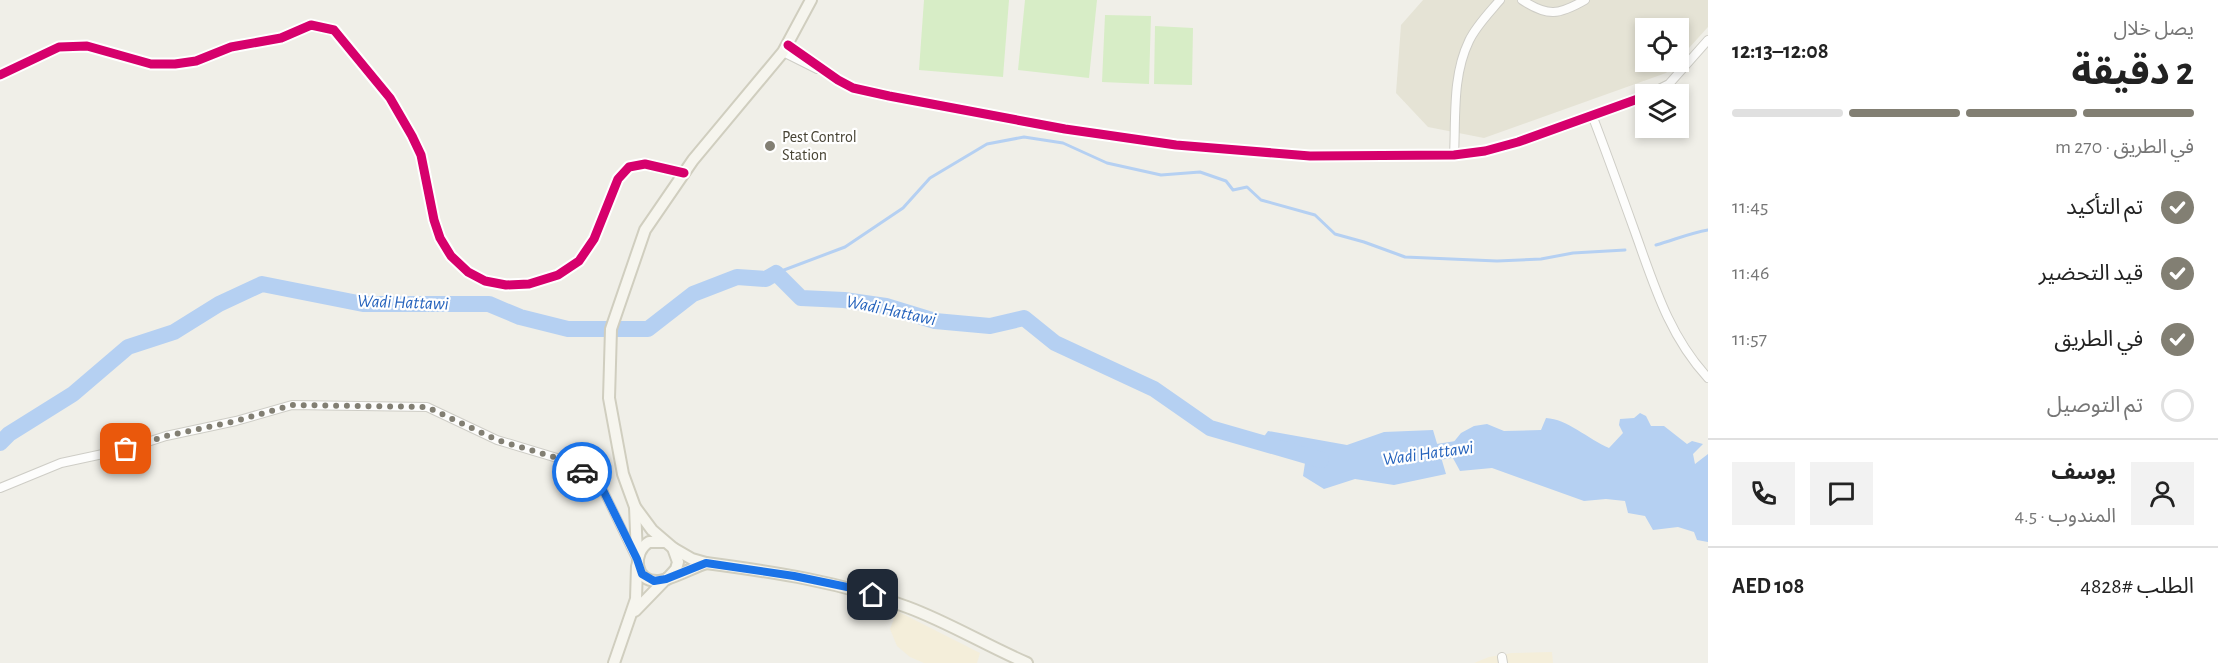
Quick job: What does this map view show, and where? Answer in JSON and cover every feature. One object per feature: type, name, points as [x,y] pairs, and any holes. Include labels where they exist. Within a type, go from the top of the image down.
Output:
[{"type":"main road","points":[[631,616],[672,574],[678,561],[671,546],[652,530],[635,507],[623,474],[609,398],[611,329],[645,230],[684,173],[785,48],[811,0]]},
{"type":"main road","points":[[635,507],[638,569],[647,579],[660,581],[706,563]]},
{"type":"main road","points":[[614,663],[636,599],[637,559],[644,545],[649,542],[662,541],[692,559],[706,563],[794,576],[852,588],[909,607],[1002,658],[1027,663]]},
{"type":"street","points":[[1454,155],[1458,76],[1463,55],[1470,39],[1500,0]]},
{"type":"street","points":[[1522,0],[1538,10],[1552,13],[1566,10],[1585,0]]},
{"type":"street","points":[[0,75],[59,47],[87,46],[151,64],[175,63],[196,61],[231,47],[281,38],[311,25],[334,30],[390,98],[412,136],[421,155],[434,220],[440,238],[451,256],[468,272],[485,281],[506,285],[529,284],[558,275],[579,261],[594,239],[618,179],[629,167],[645,164],[684,173]]},
{"type":"street","points":[[1669,84],[1708,40]]},
{"type":"street","points":[[785,48],[853,88],[890,96],[1065,129],[1176,145],[1310,156],[1454,155],[1485,151],[1518,142],[1635,99]]},
{"type":"street","points":[[1592,115],[1651,278],[1673,330],[1689,358],[1708,378]]},
{"type":"street","points":[[0,488],[61,463],[126,449],[166,436],[236,421],[292,405],[427,407],[497,440],[557,458],[578,468],[603,490],[637,559]]},
{"type":"shaded area","points":[[1423,0],[1708,0],[1708,27],[1689,48],[1689,18],[1635,18],[1635,72],[1666,73],[1484,138],[1428,127],[1396,93],[1401,25]]},
{"type":"shaded area","points":[[897,611],[980,653],[977,663],[924,663],[910,657],[897,646],[890,629]]},
{"type":"shaded area","points":[[1552,652],[1553,663],[1474,663],[1489,657],[1512,653]]},
{"type":"green space","points":[[924,0],[1009,0],[1003,77],[919,70]]},
{"type":"green space","points":[[1025,0],[1097,0],[1089,78],[1018,70]]},
{"type":"green space","points":[[1105,15],[1151,16],[1149,84],[1102,82]]},
{"type":"green space","points":[[1155,26],[1193,28],[1192,85],[1154,84]]},
{"type":"water","points":[[1640,413],[1646,416],[1651,426],[1664,426],[1687,444],[1692,441],[1703,444],[1693,454],[1695,464],[1708,454],[1708,542],[1697,540],[1694,532],[1678,527],[1653,530],[1645,516],[1628,513],[1625,501],[1606,499],[1584,501],[1492,468],[1460,471],[1448,449],[1461,433],[1474,426],[1487,424],[1504,431],[1541,430],[1546,418],[1562,422],[1609,448],[1623,433],[1619,425],[1620,419],[1634,418]]},
{"type":"water","points":[[1433,430],[1446,474],[1394,485],[1355,479],[1324,489],[1303,476],[1305,463],[1297,449],[1280,450],[1260,442],[1268,431],[1347,445],[1384,432]]},
{"type":"waterway","points":[[776,273],[845,247],[903,208],[930,178],[987,144],[1024,137],[1063,143],[1107,163],[1161,175],[1200,172],[1226,181],[1233,190],[1247,187],[1261,200],[1315,215],[1335,234],[1405,257],[1497,261],[1625,250]]},
{"type":"waterway","points":[[1656,245],[1708,230]]},
{"type":"waterway","name":"Wadi Hattawi","points":[[0,443],[9,434],[73,394],[128,347],[174,332],[219,304],[262,284],[363,304],[489,304],[520,317],[568,329],[648,329],[693,294],[737,277],[766,279],[776,273],[801,298],[844,300],[886,306],[935,321],[990,326],[1024,318],[1055,343],[1154,389],[1210,428],[1321,460]]},
{"type":"waterway","name":"Wadi Hattawi","points":[[1418,455],[1470,447]]},
{"type":"cycle path","points":[[0,75],[59,47],[87,46],[151,64],[175,64],[196,61],[231,47],[281,38],[311,25],[334,30],[390,98],[412,136],[421,155],[434,220],[440,238],[451,256],[468,272],[485,281],[506,285],[529,284],[558,275],[579,261],[594,239],[618,179],[629,167],[645,164],[684,173]]},
{"type":"cycle path","points":[[788,45],[853,88],[889,96],[1065,129],[1176,145],[1310,156],[1454,155],[1485,151],[1518,142],[1635,100]]},
{"type":"way so far","points":[[126,449],[166,436],[236,421],[292,405],[427,407],[497,440],[557,458],[582,472]]},
{"type":"place","name":"Pest Control Station","points":[[770,146]]},
{"type":"route","points":[[582,472],[603,490],[637,559],[638,569],[647,579],[660,581],[706,563],[794,576],[852,588],[873,595]]}]
